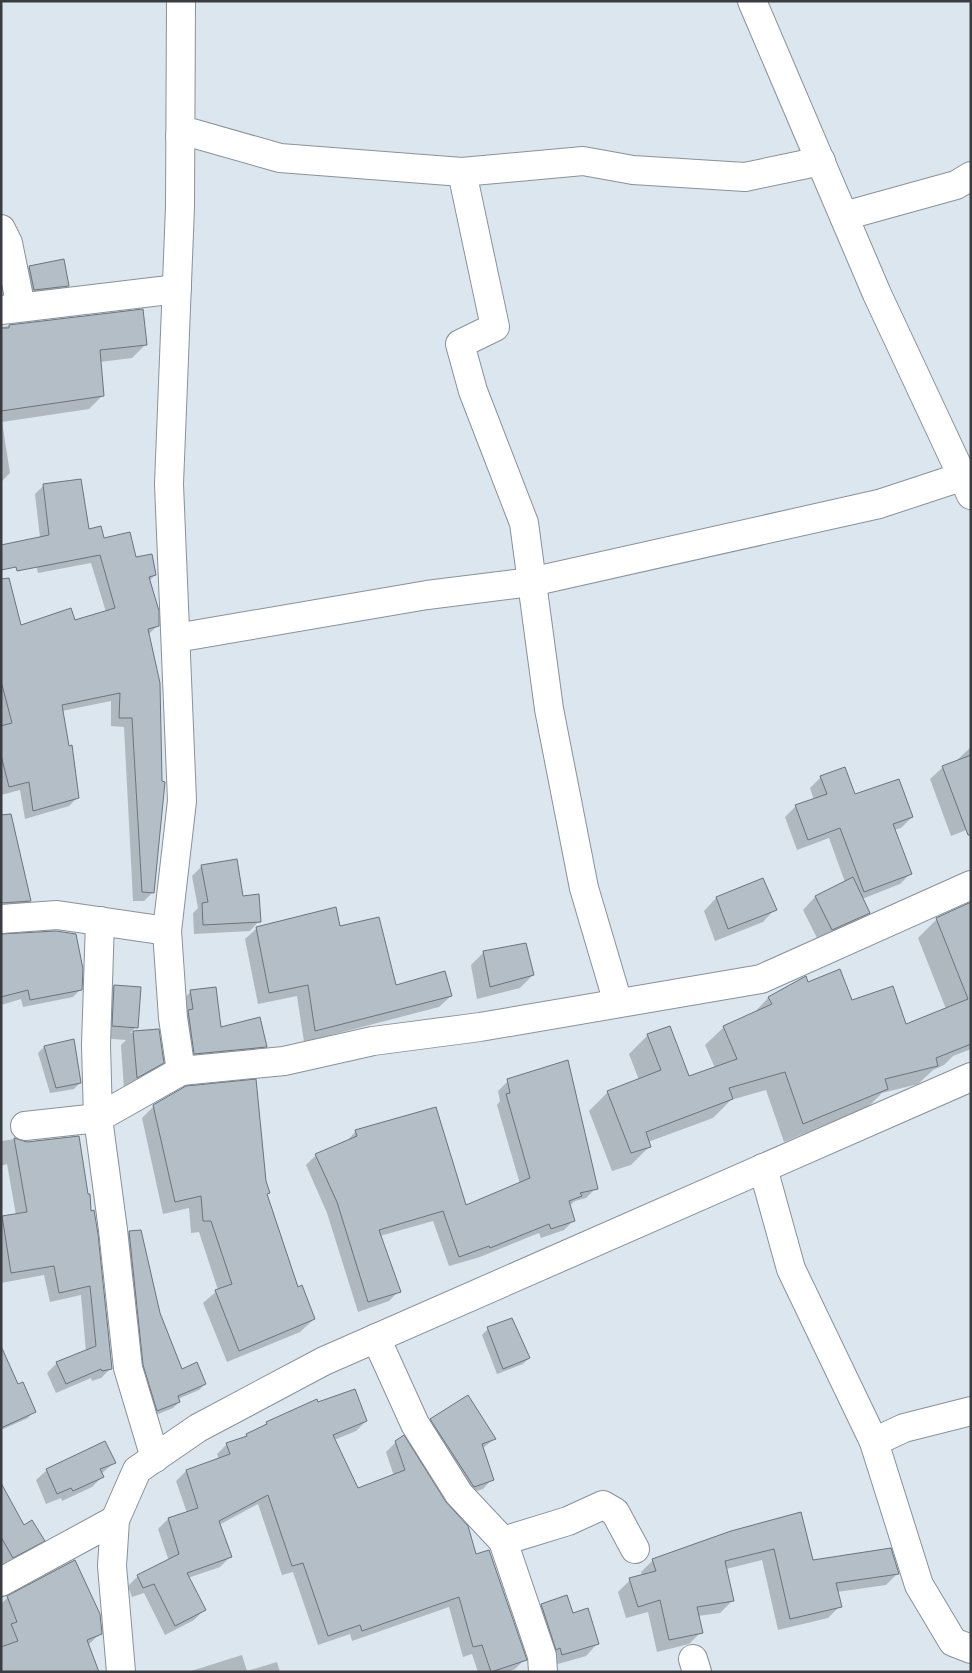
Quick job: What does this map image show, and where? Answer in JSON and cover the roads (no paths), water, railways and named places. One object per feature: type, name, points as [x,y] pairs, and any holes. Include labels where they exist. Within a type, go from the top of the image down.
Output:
[{"type":"street","points":[[181,1],[177,289],[169,484],[182,801],[167,931],[173,1018],[181,1071]]},
{"type":"street","points":[[176,638],[427,595],[532,582],[966,486],[844,216],[752,1]]},
{"type":"street","points":[[180,136],[192,133],[280,158],[462,172],[583,161],[633,170],[745,177],[821,161]]},
{"type":"street","points":[[462,172],[495,327],[460,344],[473,391],[524,523],[549,709],[584,888],[618,1003]]},
{"type":"street","points":[[844,216],[956,185],[971,176]]},
{"type":"street","points":[[1,229],[8,243],[11,308],[177,289]]},
{"type":"street","points":[[25,1126],[98,1118],[181,1071],[284,1061],[373,1041],[480,1027],[761,980],[971,886]]},
{"type":"street","points":[[1,919],[58,915],[167,931]]},
{"type":"street","points":[[100,921],[96,1045],[98,1118],[113,1230],[128,1368],[155,1458]]},
{"type":"street","points":[[121,1672],[112,1566],[115,1520],[137,1470],[198,1428],[324,1361],[971,1077]]},
{"type":"street","points":[[763,1168],[791,1269],[874,1442],[919,1586],[953,1642],[971,1649]]},
{"type":"street","points":[[376,1338],[415,1424],[425,1440],[460,1494],[503,1541],[542,1656],[543,1672]]},
{"type":"street","points":[[874,1442],[904,1428],[971,1412]]},
{"type":"street","points":[[503,1541],[568,1521],[603,1505],[615,1512],[635,1549]]},
{"type":"street","points":[[1,1582],[115,1520]]}]
